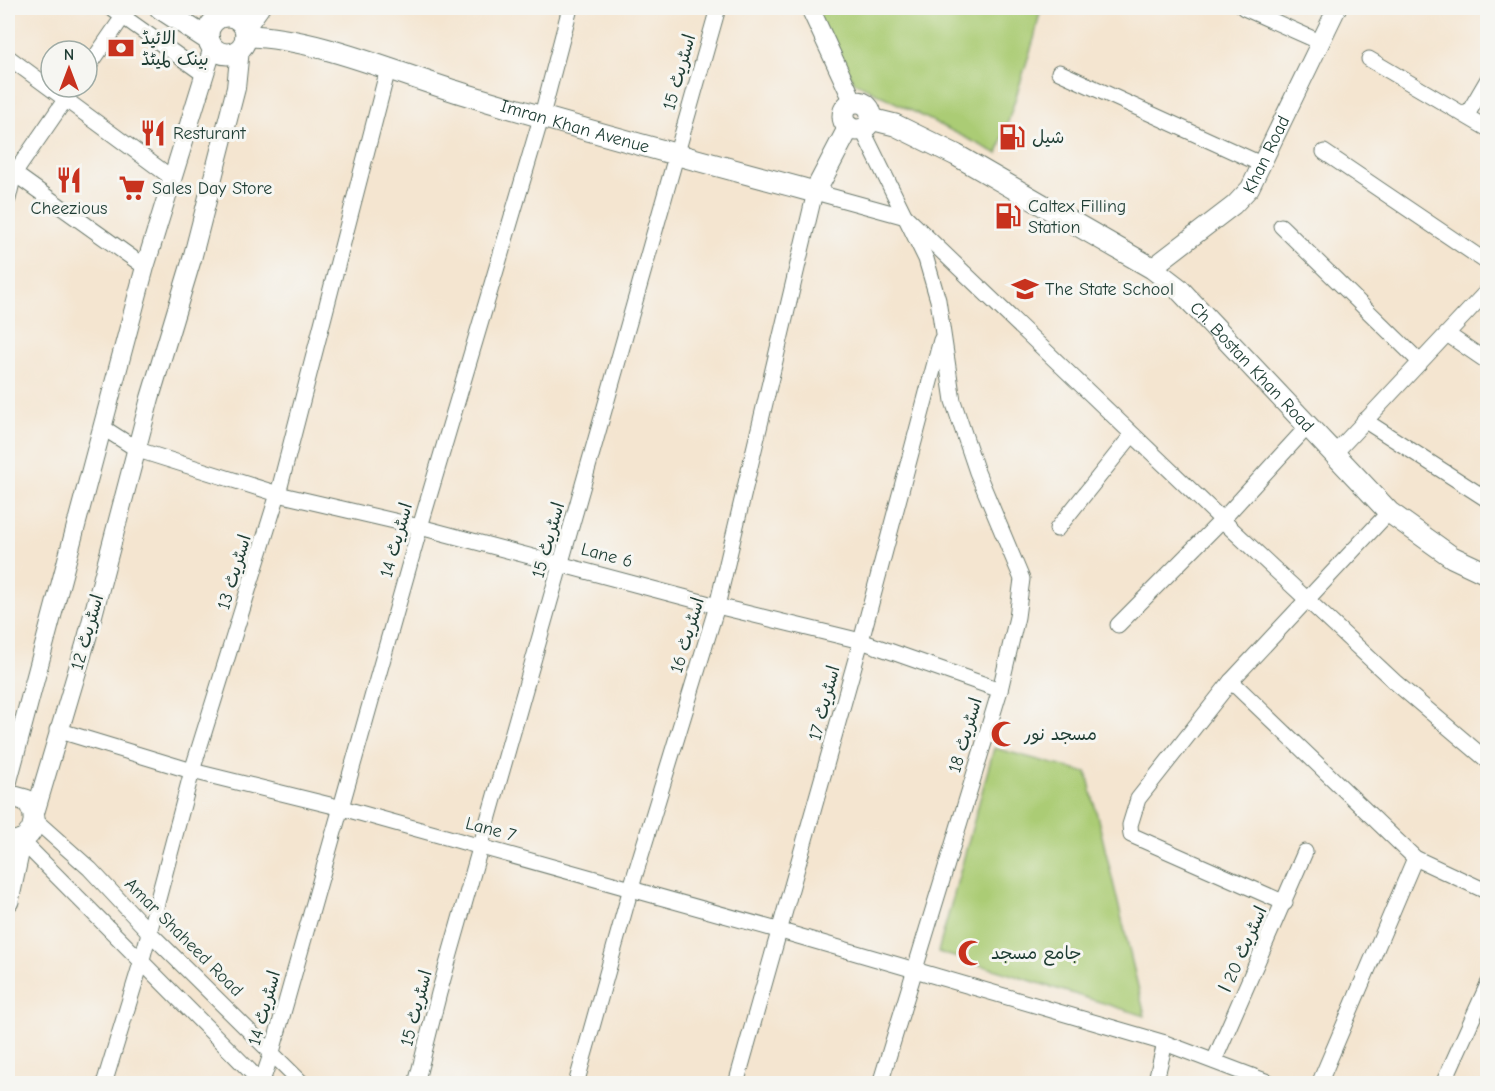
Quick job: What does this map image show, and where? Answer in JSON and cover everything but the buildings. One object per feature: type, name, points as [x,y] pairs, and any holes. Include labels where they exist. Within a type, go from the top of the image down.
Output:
[{"type":"main road","points":[[160,8],[211,44],[229,53],[244,38],[240,21],[221,12],[211,25],[211,44]]},
{"type":"main road","name":"Imran Khan Avenue","points":[[244,38],[280,39],[815,192]]},
{"type":"main road","points":[[815,192],[861,125],[844,115],[847,107],[854,103]]},
{"type":"main road","name":"Ch. Bostan Khan Road","points":[[861,125],[895,124],[956,155],[1152,268],[1178,288],[1389,512],[1452,557],[1488,574]]},
{"type":"main road","points":[[8,795],[26,800],[35,817],[33,829],[14,841],[8,901]]},
{"type":"street","points":[[244,38],[260,8]]},
{"type":"street","name":"اسٹریٹ 14","points":[[262,1083],[420,527],[542,115],[570,8]]},
{"type":"street","name":"اسٹریٹ 15","points":[[416,1083],[439,993],[718,8]]},
{"type":"street","points":[[810,8],[854,103]]},
{"type":"street","points":[[1244,8],[1320,42]]},
{"type":"street","name":"Khan Road","points":[[1152,268],[1234,205],[1250,188],[1337,8]]},
{"type":"street","points":[[99,48],[121,10],[205,75]]},
{"type":"street","name":"اسٹریٹ 12","points":[[35,817],[57,730],[87,638],[236,88],[244,38]]},
{"type":"street","points":[[8,781],[145,267],[205,75],[211,44]]},
{"type":"street","points":[[8,57],[172,178]]},
{"type":"street","points":[[1369,59],[1488,129]]},
{"type":"street","name":"اسٹریٹ 13","points":[[104,1083],[141,963],[192,771],[278,494],[388,69]]},
{"type":"street","points":[[1059,72],[1261,164]]},
{"type":"street","points":[[1467,115],[1488,79]]},
{"type":"street","points":[[8,200],[11,171],[65,100]]},
{"type":"street","name":"اسٹریٹ 18","points":[[861,125],[926,259],[943,332],[952,401],[977,472],[1022,579],[1017,617],[999,690],[880,1083]]},
{"type":"street","points":[[1324,152],[1488,263]]},
{"type":"street","points":[[11,171],[145,267]]},
{"type":"street","name":"Imran Khan Avenue","points":[[815,192],[906,217]]},
{"type":"street","name":"اسٹریٹ 16","points":[[576,1083],[631,888],[717,606],[815,192]]},
{"type":"street","points":[[906,217],[1132,435],[1395,682],[1488,761]]},
{"type":"street","points":[[1281,226],[1420,362]]},
{"type":"street","points":[[1334,454],[1488,290]]},
{"type":"street","name":"اسٹریٹ 17","points":[[736,1083],[781,931],[861,641],[943,332]]},
{"type":"street","points":[[1447,334],[1488,362]]},
{"type":"street","points":[[1364,420],[1488,500]]},
{"type":"street","points":[[1118,625],[1222,520],[1308,426]]},
{"type":"street","name":"Lane 6","points":[[102,427],[138,450],[278,494],[420,527],[717,606],[861,641],[999,690]]},
{"type":"street","points":[[1057,529],[1132,435]]},
{"type":"street","points":[[1285,903],[1131,835],[1130,825],[1138,799],[1231,681],[1389,512]]},
{"type":"street","points":[[1231,681],[1415,858],[1488,892]]},
{"type":"street","name":"Lane 7","points":[[57,730],[192,771],[342,808],[781,931],[914,972],[1165,1043],[1270,1083]]},
{"type":"street","name":"Amar Shaheed Road","points":[[35,817],[90,869],[149,933],[303,1083]]},
{"type":"street","points":[[14,841],[262,1083]]},
{"type":"street","name":"اسٹریٹ 20 ا","points":[[1214,1061],[1285,903],[1305,852]]},
{"type":"street","points":[[1319,1083],[1415,858]]},
{"type":"street","points":[[1443,1083],[1488,984]]},
{"type":"street","points":[[1155,1083],[1165,1043]]},
{"type":"green space","points":[[810,8],[1041,8],[1034,39],[998,154],[854,82]]},
{"type":"green space","points":[[994,748],[1087,773],[1145,1016],[938,952]]},
{"type":"place","name":"الائیڈ بینک لمیٹڈ","points":[[121,48]]},
{"type":"place","name":"Resturant","points":[[153,133]]},
{"type":"place","name":"شیل","points":[[1012,137]]},
{"type":"place","name":"Cheezious","points":[[69,180]]},
{"type":"place","name":"Sales Day Store","points":[[132,188]]},
{"type":"place","name":"Caltex Filling Station","points":[[1008,216]]},
{"type":"place","name":"The State School","points":[[1025,289]]},
{"type":"place","name":"مسجد نور","points":[[1004,734]]},
{"type":"place","name":"جامع مسجد","points":[[971,953]]}]
